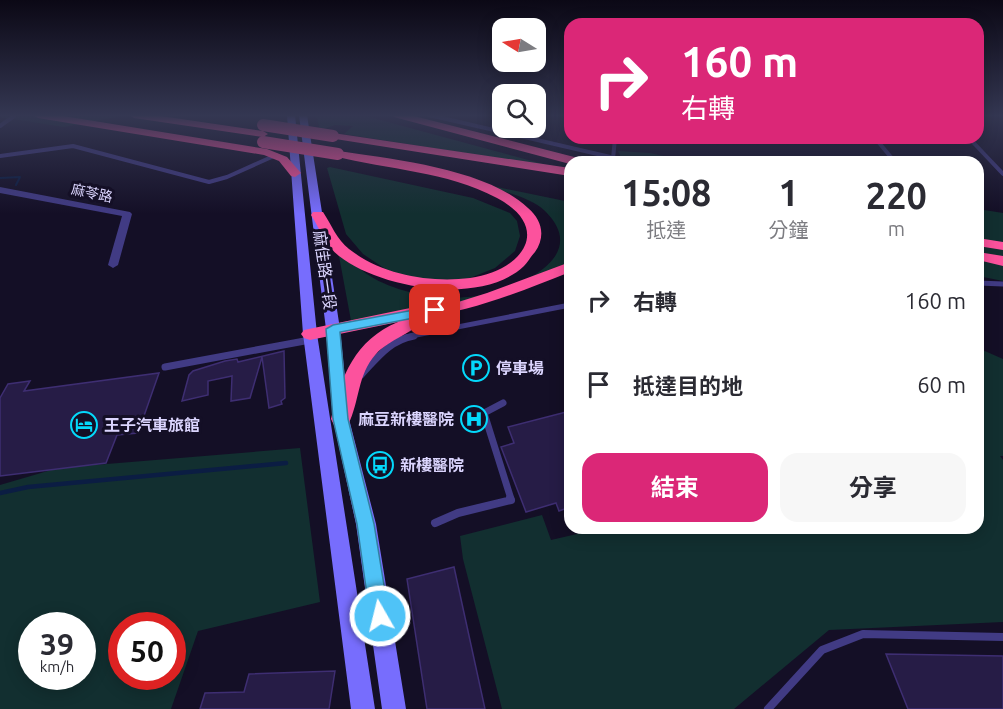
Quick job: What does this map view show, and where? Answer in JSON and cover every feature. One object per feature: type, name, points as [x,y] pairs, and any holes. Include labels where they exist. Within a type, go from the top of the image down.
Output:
[{"type":"highway","points":[[243,148],[276,155],[295,172]]},
{"type":"highway","points":[[318,215],[341,251],[359,264],[377,273],[416,282],[463,284],[496,276],[512,269],[527,256],[534,241],[536,231],[528,215],[517,205],[494,191],[347,148]]},
{"type":"highway","points":[[354,148],[564,184]]},
{"type":"highway","points":[[363,148],[564,171]]},
{"type":"highway","points":[[529,148],[564,158]]},
{"type":"highway","points":[[984,243],[1003,246]]},
{"type":"highway","points":[[984,257],[1003,261]]},
{"type":"highway","points":[[984,266],[1003,270]]},
{"type":"highway","points":[[341,419],[350,379],[358,363],[371,346],[391,331],[492,297],[564,269]]},
{"type":"highway","points":[[310,337],[333,329],[415,313],[455,308]]},
{"type":"main road","name":"麻佳路一段","points":[[293,148],[310,337],[363,709]]},
{"type":"main road","name":"麻佳路一段","points":[[308,148],[333,329],[341,419],[366,524],[394,709]]},
{"type":"street","name":"麻苓路","points":[[0,190],[127,214],[113,265]]},
{"type":"lane","points":[[0,156],[48,148]]},
{"type":"lane","points":[[81,148],[209,182],[227,177],[276,155]]},
{"type":"lane","points":[[563,148],[599,156]]},
{"type":"lane","points":[[979,148],[1003,174]]},
{"type":"lane","points":[[984,283],[1003,284]]},
{"type":"lane","points":[[341,419],[357,381],[384,350],[397,340],[564,306]]},
{"type":"lane","points":[[165,367],[310,337]]},
{"type":"lane","points":[[435,523],[458,513],[511,500],[484,413],[503,403]]},
{"type":"lane","points":[[768,709],[822,650],[863,634],[1003,637]]},
{"type":"green space","points":[[434,148],[484,148],[554,167]]},
{"type":"green space","points":[[618,151],[664,156],[620,156]]},
{"type":"green space","points":[[327,168],[473,198],[510,213],[517,221],[520,236],[515,251],[495,268],[470,278],[440,282],[406,278],[384,268],[363,254],[346,234]]},
{"type":"green space","points":[[473,182],[564,201],[564,270],[517,291],[352,326],[336,240],[351,260],[380,282],[430,296],[455,298],[483,294],[522,282],[539,272],[553,259],[560,245],[558,229],[545,211],[521,197]]},
{"type":"green space","points":[[984,210],[1003,213],[1003,281],[984,277]]},
{"type":"green space","points":[[984,351],[1003,359],[1003,456],[1000,456],[1003,460],[1003,622],[829,630],[734,709],[502,709],[463,559],[460,536],[542,515],[551,540],[577,534],[984,534]]},
{"type":"green space","points":[[300,448],[320,602],[198,631],[186,666],[186,612],[108,612],[108,690],[178,690],[171,709],[0,709],[0,485],[58,468]]},
{"type":"building","points":[[284,351],[285,398],[281,401],[282,404],[269,408],[262,357],[250,398],[231,401],[232,376],[208,381],[208,395],[182,401],[189,375],[193,371],[225,361],[237,359],[238,362]]},
{"type":"building","points":[[159,373],[138,433],[117,435],[106,463],[0,476],[0,398],[8,384],[30,381],[24,391]]},
{"type":"building","points":[[564,413],[564,509],[559,511],[556,503],[526,512],[501,447],[514,443],[508,427]]},
{"type":"building","points":[[454,567],[485,709],[427,709],[407,579]]},
{"type":"building","points":[[886,654],[1003,656],[1003,709],[908,709]]},
{"type":"building","points":[[335,671],[329,709],[200,709],[205,693],[244,692],[249,674]]},
{"type":"waterway","points":[[0,178],[20,177],[16,185]]},
{"type":"waterway","points":[[0,493],[28,487],[286,463]]},
{"type":"place","name":"停車場","points":[[476,368]]},
{"type":"place","name":"麻豆新樓醫院","points":[[474,419]]},
{"type":"place","name":"王子汽車旅館","points":[[84,425]]},
{"type":"place","name":"新樓醫院","points":[[380,465]]},
{"type":"route","points":[[380,616],[366,524],[341,419],[333,329],[435,310]]}]
